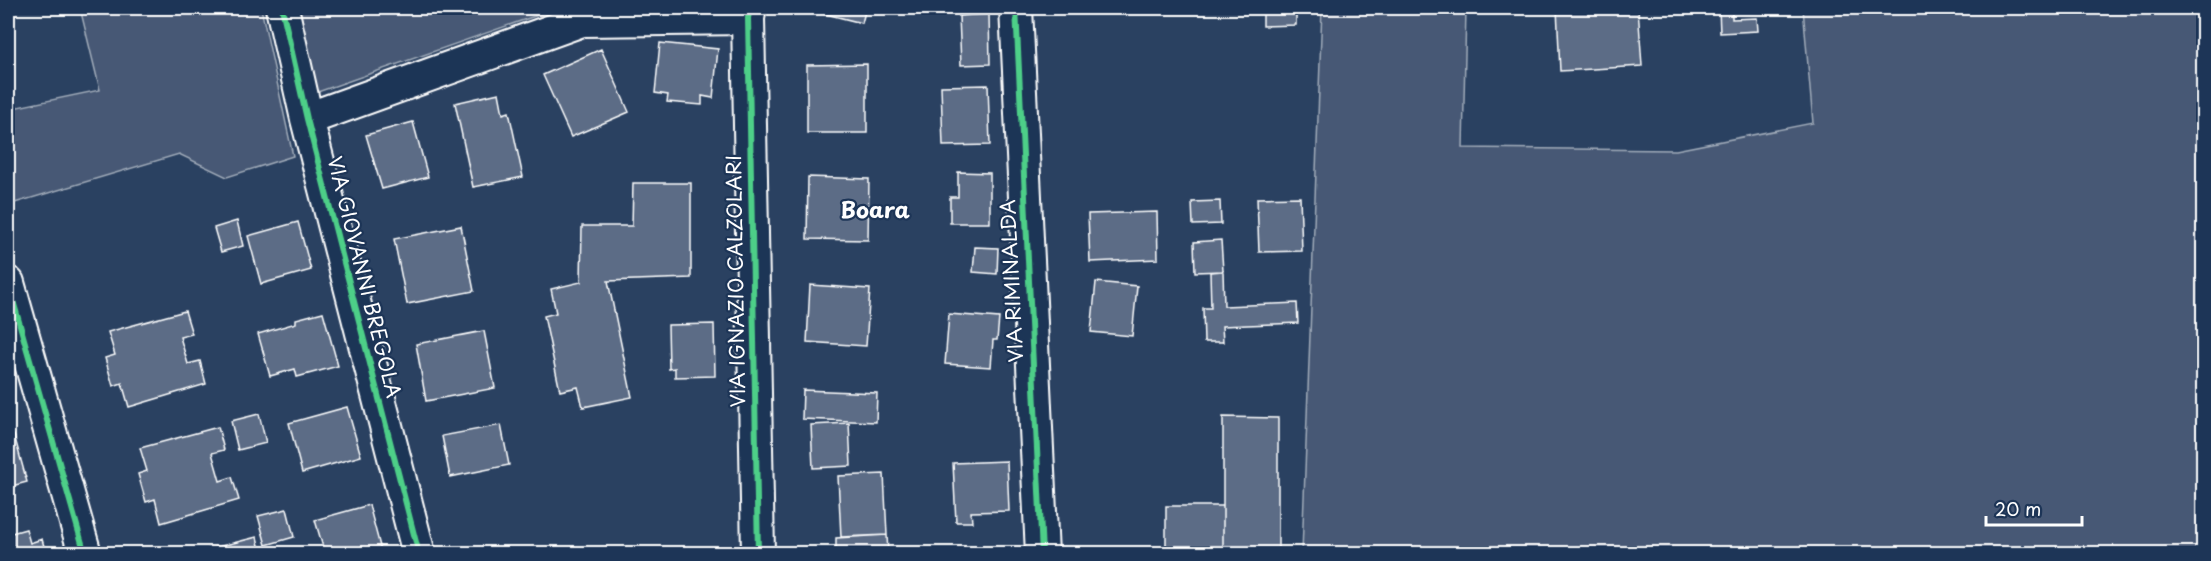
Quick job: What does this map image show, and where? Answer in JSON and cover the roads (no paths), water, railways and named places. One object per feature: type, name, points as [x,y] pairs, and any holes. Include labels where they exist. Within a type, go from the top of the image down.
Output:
[{"type":"street","name":"VIA GIOVANNI BREGOLA","points":[[282,8],[307,119],[419,554]]},
{"type":"street","name":"VIA RIMINALDA","points":[[1016,8],[1042,554]]},
{"type":"street","points":[[307,119],[582,20],[749,13]]},
{"type":"street","name":"VIA IGNAZIO CALZOLARI","points":[[749,13],[758,554]]},
{"type":"street","points":[[8,283],[18,360],[86,554]]},
{"type":"district","name":"Boara","points":[[875,210]]}]
